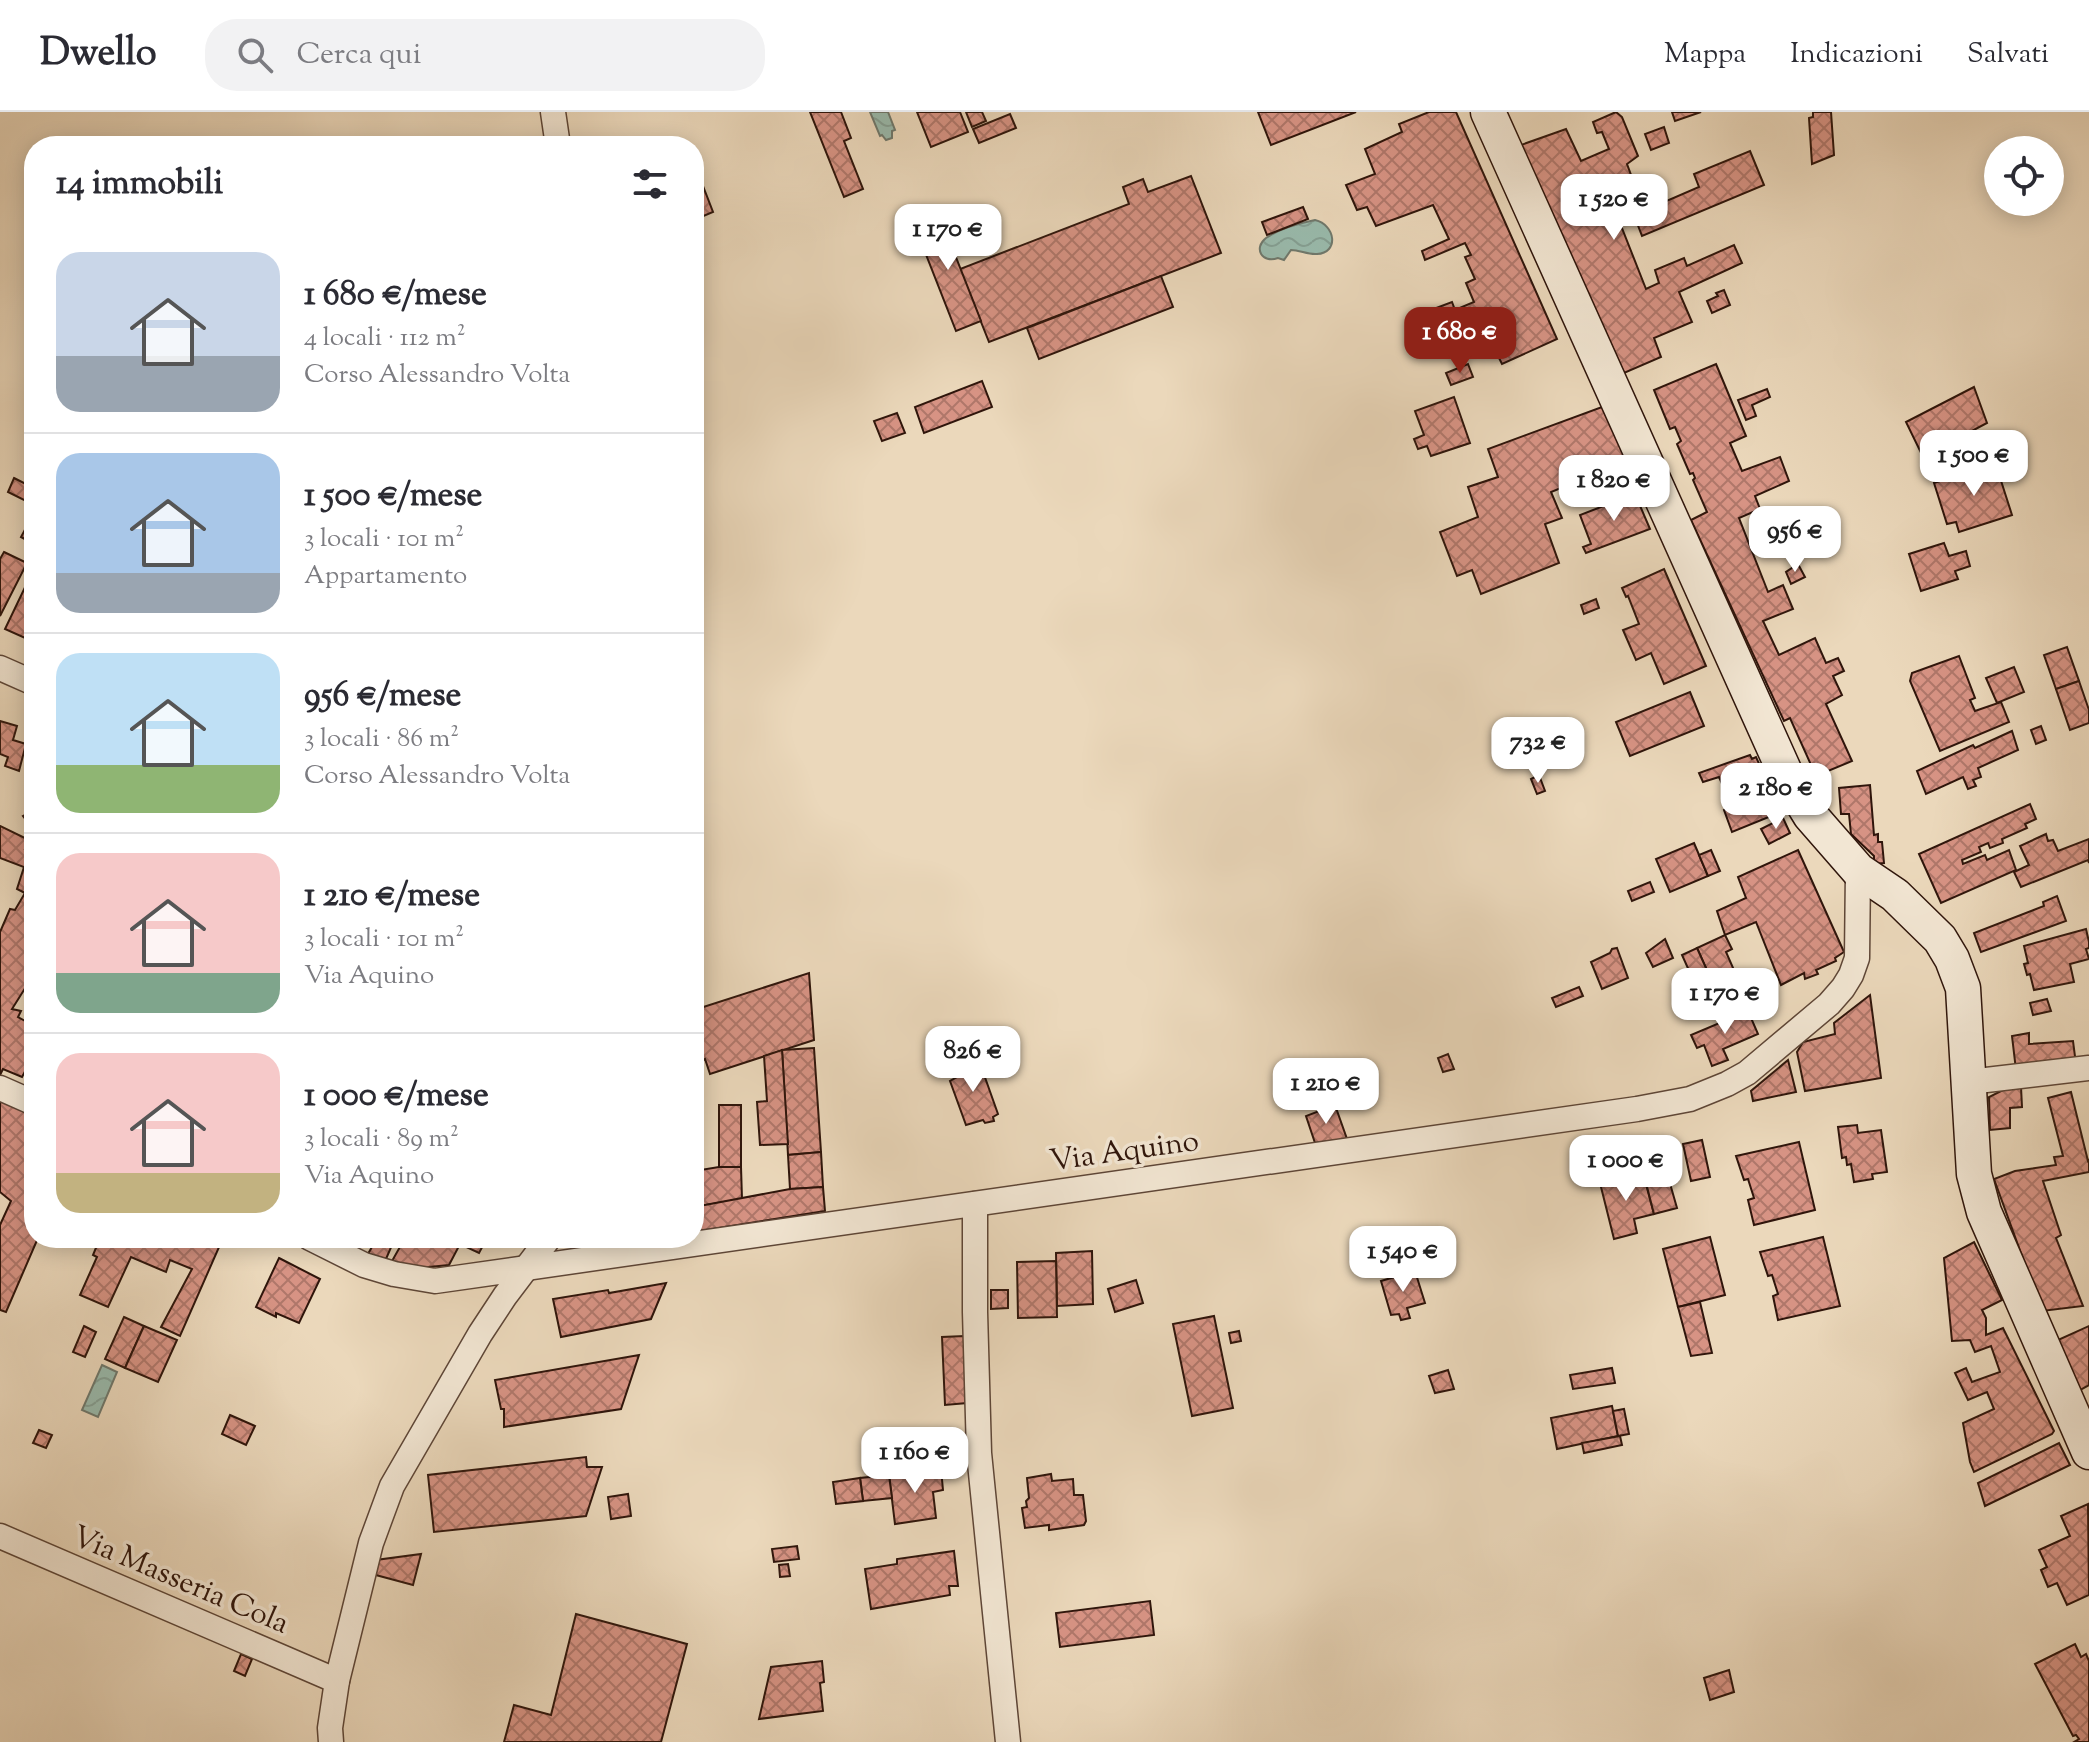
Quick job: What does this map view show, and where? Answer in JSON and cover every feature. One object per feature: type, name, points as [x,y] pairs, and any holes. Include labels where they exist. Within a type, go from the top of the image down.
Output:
[{"type":"main road","points":[[1488,112],[1788,779],[1810,815],[1858,870],[1913,910],[1940,939],[1952,959],[1963,988],[1974,1174],[1984,1212],[2089,1452]]},
{"type":"street","points":[[553,112],[557,136]]},
{"type":"street","points":[[0,668],[24,679]]},
{"type":"street","name":"Via Aquino","points":[[704,1243],[1622,1112],[1672,1104],[1710,1093],[1757,1065],[1829,1004],[1843,988],[1857,958],[1858,870]]},
{"type":"street","points":[[1969,1082],[2089,1068]]},
{"type":"street","points":[[0,1088],[24,1099]]},
{"type":"street","points":[[975,1204],[979,1453],[1008,1742]]},
{"type":"street","name":"Via Aquino","points":[[330,1248],[364,1265],[435,1281],[666,1248]]},
{"type":"street","points":[[331,1742],[337,1681],[371,1543],[392,1486],[480,1334],[541,1248]]},
{"type":"street","name":"Via Masseria Cola","points":[[0,1536],[337,1681]]},
{"type":"water","points":[[870,112],[888,112],[895,130],[892,131],[892,138],[886,140],[880,136]]},
{"type":"water","points":[[1315,220],[1331,233],[1329,249],[1314,254],[1291,250],[1284,260],[1268,259],[1261,254],[1260,246],[1266,238]]},
{"type":"water","points":[[102,1365],[117,1372],[98,1417],[82,1410]]},
{"type":"building","points":[[810,112],[841,112],[851,138],[844,141],[863,189],[844,197]]},
{"type":"building","points":[[917,112],[960,112],[968,132],[931,147]]},
{"type":"building","points":[[966,112],[982,112],[986,121],[972,127]]},
{"type":"building","points":[[1258,112],[1356,112],[1271,145]]},
{"type":"building","points":[[1429,112],[1456,112],[1557,339],[1502,364],[1494,348],[1500,345],[1486,315],[1478,319],[1482,326],[1456,338],[1447,317],[1441,319],[1436,308],[1452,302],[1455,310],[1474,302],[1466,283],[1475,279],[1465,257],[1471,255],[1465,243],[1425,260],[1422,251],[1449,239],[1433,205],[1376,226],[1367,207],[1357,210],[1346,185],[1375,174],[1365,149],[1402,132],[1399,124]]},
{"type":"building","points":[[1616,112],[1622,117],[1638,156],[1627,164],[1634,183],[1624,187],[1626,194],[1603,203],[1608,216],[1616,213],[1646,289],[1659,283],[1655,270],[1684,258],[1687,266],[1734,245],[1742,263],[1679,292],[1692,322],[1654,338],[1661,357],[1624,373],[1521,145],[1566,129],[1581,161],[1609,149],[1602,132],[1597,133],[1593,122]]},
{"type":"building","points":[[1672,112],[1701,112],[1675,121]]},
{"type":"building","points":[[1813,112],[1831,112],[1834,155],[1812,164],[1809,118],[1813,117]]},
{"type":"building","points":[[1010,114],[1016,128],[979,143],[973,129]]},
{"type":"building","points":[[1664,127],[1669,143],[1651,150],[1645,134]]},
{"type":"building","points":[[1750,151],[1764,185],[1642,236],[1634,215],[1699,187],[1694,174]]},
{"type":"building","points":[[1191,176],[1221,253],[989,342],[960,269],[1129,204],[1123,187],[1143,179],[1148,192]]},
{"type":"building","points":[[704,189],[713,212],[704,216]]},
{"type":"building","points":[[1303,207],[1308,219],[1267,235],[1262,222]]},
{"type":"building","points":[[939,214],[981,321],[956,331],[914,224]]},
{"type":"building","points":[[1161,276],[1173,307],[1039,359],[1027,328]]},
{"type":"building","points":[[1724,290],[1730,305],[1712,313],[1707,301]]},
{"type":"building","points":[[1468,364],[1473,377],[1451,385],[1446,373]]},
{"type":"building","points":[[1716,364],[1746,436],[1730,443],[1742,471],[1780,457],[1789,481],[1755,496],[1760,509],[1739,518],[1768,592],[1783,585],[1793,609],[1763,621],[1779,655],[1815,638],[1826,663],[1838,658],[1844,671],[1833,676],[1842,695],[1826,704],[1852,761],[1816,776],[1790,718],[1784,721],[1691,520],[1707,512],[1693,473],[1690,474],[1677,444],[1681,441],[1675,427],[1670,429],[1654,390]]},
{"type":"building","points":[[982,381],[992,407],[924,433],[915,407]]},
{"type":"building","points":[[1974,387],[1987,423],[1923,457],[1906,422]]},
{"type":"building","points":[[1767,389],[1770,397],[1752,405],[1756,416],[1746,420],[1738,400]]},
{"type":"building","points":[[1454,397],[1470,443],[1431,456],[1427,446],[1418,449],[1414,439],[1424,435],[1415,411]]},
{"type":"building","points":[[1602,407],[1627,461],[1551,492],[1562,518],[1545,524],[1559,563],[1481,594],[1472,570],[1457,576],[1440,532],[1478,517],[1468,487],[1498,477],[1488,449]]},
{"type":"building","points":[[897,413],[905,433],[882,441],[874,421]]},
{"type":"building","points":[[1995,462],[2012,515],[1959,532],[1956,522],[1947,524],[1934,483]]},
{"type":"building","points":[[14,478],[24,483],[24,500],[8,492]]},
{"type":"building","points":[[1635,494],[1650,529],[1586,553],[1583,547],[1591,544],[1580,515]]},
{"type":"building","points":[[1778,514],[1782,523],[1769,528],[1766,519]]},
{"type":"building","points":[[1794,518],[1798,532],[1787,536],[1782,523]]},
{"type":"building","points":[[1944,543],[1949,556],[1966,551],[1970,566],[1955,571],[1958,579],[1921,591],[1909,554]]},
{"type":"building","points":[[4,552],[24,562],[24,569],[0,616],[0,559]]},
{"type":"building","points":[[1798,564],[1805,577],[1791,584],[1786,572]]},
{"type":"building","points":[[1664,569],[1706,666],[1664,684],[1651,653],[1636,660],[1623,630],[1639,624],[1622,588]]},
{"type":"building","points":[[24,589],[24,638],[5,629]]},
{"type":"building","points":[[1596,599],[1599,608],[1584,614],[1581,605]]},
{"type":"building","points":[[2067,647],[2079,681],[2056,689],[2044,655]]},
{"type":"building","points":[[1959,656],[1975,698],[1970,700],[1975,711],[2001,702],[2009,722],[1940,751],[1910,681],[1912,673]]},
{"type":"building","points":[[2014,667],[2024,692],[1997,703],[1986,678]]},
{"type":"building","points":[[2079,681],[2089,710],[2089,723],[2070,730],[2056,689]]},
{"type":"building","points":[[1690,692],[1704,726],[1630,756],[1616,722]]},
{"type":"building","points":[[0,721],[17,726],[13,740],[24,743],[19,771],[5,766],[8,757],[0,754]]},
{"type":"building","points":[[2041,726],[2046,740],[2036,744],[2031,730]]},
{"type":"building","points":[[2012,731],[2018,750],[1978,768],[1981,777],[1973,780],[1976,786],[1968,789],[1963,777],[1926,794],[1917,771]]},
{"type":"building","points":[[1750,755],[1752,759],[1756,757],[1781,812],[1732,832],[1724,810],[1732,806],[1719,777],[1703,782],[1699,773]]},
{"type":"building","points":[[1539,775],[1545,791],[1537,794],[1531,779]]},
{"type":"building","points":[[1870,785],[1874,835],[1878,834],[1878,842],[1882,842],[1884,863],[1874,864],[1874,856],[1851,834],[1849,814],[1841,814],[1839,788]]},
{"type":"building","points":[[2030,804],[2036,819],[2025,824],[2027,828],[2002,839],[2003,843],[1990,848],[1988,843],[1979,847],[1981,852],[1962,860],[1963,864],[1985,855],[1987,860],[2009,850],[2016,870],[1941,903],[1919,854]]},
{"type":"building","points":[[1783,818],[1790,833],[1769,844],[1761,829]]},
{"type":"building","points":[[0,826],[24,838],[24,867],[0,858]]},
{"type":"building","points":[[2046,834],[2048,841],[2053,840],[2058,851],[2089,839],[2089,863],[2088,860],[2021,887],[2014,872],[2029,865],[2020,846]]},
{"type":"building","points":[[1694,843],[1708,876],[1670,892],[1656,859]]},
{"type":"building","points":[[1711,850],[1720,871],[1708,876],[1699,855]]},
{"type":"building","points":[[1798,850],[1844,952],[1835,958],[1836,961],[1816,970],[1818,974],[1805,979],[1804,973],[1781,985],[1756,922],[1725,935],[1717,911],[1746,898],[1738,877]]},
{"type":"building","points":[[24,867],[24,892],[17,889]]},
{"type":"building","points":[[1650,882],[1654,892],[1632,901],[1628,891]]},
{"type":"building","points":[[24,895],[24,990],[12,1009],[21,1011],[18,1017],[24,1020],[22,1077],[3,1069],[0,1075],[0,932],[10,909],[15,910]]},
{"type":"building","points":[[2057,896],[2066,921],[1981,952],[1974,933],[2044,906],[2043,902]]},
{"type":"building","points":[[2086,929],[2089,959],[2070,964],[2074,982],[2034,990],[2024,964],[2028,963],[2024,946]]},
{"type":"building","points":[[1725,935],[1732,949],[1726,952],[1737,977],[1725,982],[1721,973],[1710,977],[1697,948]]},
{"type":"building","points":[[1665,939],[1673,958],[1653,967],[1646,953]]},
{"type":"building","points":[[1617,948],[1628,978],[1602,989],[1591,962]]},
{"type":"building","points":[[1697,948],[1710,977],[1695,984],[1682,955]]},
{"type":"building","points":[[809,973],[814,1040],[710,1074],[704,1060],[704,1007]]},
{"type":"building","points":[[1579,987],[1583,996],[1556,1007],[1552,998]]},
{"type":"building","points":[[1870,995],[1881,1078],[1805,1091],[1797,1052],[1803,1042],[1835,1034],[1834,1023]]},
{"type":"building","points":[[2047,999],[2051,1011],[2033,1015],[2030,1003]]},
{"type":"building","points":[[1748,1011],[1758,1034],[1723,1049],[1728,1060],[1712,1066],[1704,1045],[1697,1048],[1691,1035]]},
{"type":"building","points":[[2029,1033],[2029,1044],[2073,1041],[2076,1064],[2016,1070],[2012,1036]]},
{"type":"building","points":[[814,1048],[821,1152],[788,1155],[782,1050]]},
{"type":"building","points":[[782,1050],[788,1144],[760,1145],[757,1102],[767,1101],[764,1056]]},
{"type":"building","points":[[1448,1054],[1454,1069],[1443,1072],[1438,1058]]},
{"type":"building","points":[[972,1060],[977,1072],[982,1069],[998,1114],[993,1117],[994,1121],[985,1123],[983,1120],[966,1125],[950,1081],[957,1077],[953,1068]]},
{"type":"building","points":[[1788,1060],[1796,1092],[1753,1101],[1751,1091]]},
{"type":"building","points":[[2021,1087],[2022,1107],[2010,1108],[2010,1128],[1990,1130],[1989,1097],[2005,1089]]},
{"type":"building","points":[[2071,1092],[2089,1160],[2089,1172],[2043,1181],[2061,1235],[2056,1238],[2083,1306],[2042,1311],[1994,1179],[2015,1171],[2056,1165],[2054,1157],[2063,1156],[2048,1098]]},
{"type":"building","points":[[0,1096],[24,1107],[24,1248],[34,1248],[6,1312],[0,1310],[0,1225],[11,1201],[0,1192]]},
{"type":"building","points":[[719,1105],[741,1105],[741,1167],[719,1167]]},
{"type":"building","points":[[1335,1105],[1347,1139],[1315,1143],[1306,1116]]},
{"type":"building","points":[[1857,1125],[1858,1133],[1881,1130],[1887,1172],[1872,1174],[1873,1179],[1854,1182],[1851,1164],[1847,1165],[1846,1157],[1842,1158],[1838,1127]]},
{"type":"building","points":[[1702,1140],[1710,1177],[1691,1181],[1683,1144]]},
{"type":"building","points":[[1799,1142],[1815,1210],[1754,1225],[1748,1200],[1754,1198],[1736,1156]]},
{"type":"building","points":[[821,1152],[823,1187],[790,1189],[788,1155]]},
{"type":"building","points":[[741,1167],[742,1199],[704,1205],[704,1169]]},
{"type":"building","points":[[1643,1173],[1654,1214],[1634,1219],[1637,1233],[1614,1239],[1600,1183]]},
{"type":"building","points":[[1667,1173],[1677,1208],[1654,1214],[1645,1179]]},
{"type":"building","points":[[823,1187],[825,1211],[704,1230],[704,1205],[790,1189]]},
{"type":"building","points":[[1710,1237],[1725,1295],[1678,1307],[1663,1249]]},
{"type":"building","points":[[1823,1237],[1840,1306],[1778,1320],[1773,1296],[1778,1294],[1760,1252]]},
{"type":"building","points":[[1974,1242],[2002,1300],[1982,1310],[1986,1318],[1986,1335],[2003,1328],[2054,1431],[1974,1472],[1963,1423],[1994,1409],[1987,1392],[1968,1400],[1955,1373],[1966,1368],[1972,1382],[2000,1372],[1991,1346],[1975,1352],[1970,1340],[1952,1341],[1944,1258]]},
{"type":"building","points":[[96,1248],[219,1248],[180,1336],[161,1327],[192,1269],[170,1260],[166,1272],[131,1257],[108,1307],[80,1295],[97,1257],[93,1255]]},
{"type":"building","points":[[371,1248],[391,1248],[386,1259],[368,1254]]},
{"type":"building","points":[[399,1248],[458,1248],[449,1265],[419,1268],[392,1261]]},
{"type":"building","points":[[1092,1251],[1093,1304],[1057,1306],[1056,1253]]},
{"type":"building","points":[[279,1258],[320,1279],[299,1323],[256,1307]]},
{"type":"building","points":[[1056,1261],[1057,1317],[1018,1318],[1017,1262]]},
{"type":"building","points":[[1415,1271],[1425,1303],[1407,1308],[1410,1318],[1401,1320],[1399,1314],[1391,1315],[1381,1281]]},
{"type":"building","points":[[1136,1280],[1143,1303],[1115,1312],[1108,1289]]},
{"type":"building","points":[[666,1283],[651,1319],[561,1337],[553,1299]]},
{"type":"building","points":[[991,1290],[1008,1290],[1008,1308],[991,1309]]},
{"type":"building","points":[[1700,1302],[1712,1353],[1691,1356],[1678,1307]]},
{"type":"building","points":[[1214,1316],[1233,1408],[1192,1416],[1173,1324]]},
{"type":"building","points":[[124,1317],[144,1326],[125,1368],[105,1359]]},
{"type":"building","points":[[84,1326],[96,1332],[85,1357],[73,1352]]},
{"type":"building","points":[[144,1326],[177,1340],[158,1382],[125,1368]]},
{"type":"building","points":[[2089,1326],[2089,1385],[2080,1390],[2058,1340]]},
{"type":"building","points":[[1239,1331],[1241,1341],[1231,1343],[1229,1333]]},
{"type":"building","points":[[964,1336],[967,1403],[945,1405],[942,1337]]},
{"type":"building","points":[[639,1355],[621,1409],[504,1427],[504,1409],[501,1409],[495,1380]]},
{"type":"building","points":[[1612,1368],[1615,1383],[1573,1389],[1570,1375]]},
{"type":"building","points":[[1448,1370],[1454,1389],[1435,1393],[1429,1376]]},
{"type":"building","points":[[1612,1406],[1618,1436],[1557,1449],[1551,1418]]},
{"type":"building","points":[[1624,1409],[1629,1434],[1618,1436],[1613,1411]]},
{"type":"building","points":[[230,1415],[255,1426],[246,1445],[222,1434]]},
{"type":"building","points":[[39,1430],[52,1435],[46,1448],[33,1443]]},
{"type":"building","points":[[1620,1436],[1622,1445],[1584,1453],[1582,1443]]},
{"type":"building","points":[[2059,1443],[2070,1465],[1985,1506],[1978,1483]]},
{"type":"building","points":[[586,1457],[587,1467],[602,1467],[586,1516],[434,1532],[428,1475]]},
{"type":"building","points":[[941,1469],[943,1490],[933,1492],[936,1518],[895,1524],[889,1475]]},
{"type":"building","points":[[1051,1474],[1052,1481],[1073,1479],[1074,1495],[1083,1495],[1084,1525],[1049,1530],[1049,1525],[1025,1528],[1022,1508],[1027,1507],[1029,1498],[1027,1478]]},
{"type":"building","points":[[889,1475],[892,1498],[863,1501],[860,1478]]},
{"type":"building","points":[[860,1478],[863,1501],[836,1504],[833,1482]]},
{"type":"building","points":[[628,1494],[631,1516],[611,1519],[608,1497]]},
{"type":"building","points":[[2088,1504],[2089,1595],[2067,1605],[2057,1583],[2048,1587],[2041,1570],[2047,1567],[2039,1550],[2070,1536],[2061,1516]]},
{"type":"building","points":[[797,1546],[799,1559],[774,1562],[772,1549]]},
{"type":"building","points":[[954,1551],[958,1586],[949,1586],[950,1595],[871,1609],[865,1569],[897,1564],[897,1559]]},
{"type":"building","points":[[421,1554],[413,1585],[372,1574],[376,1560]]},
{"type":"building","points":[[788,1564],[790,1576],[780,1577],[779,1565]]},
{"type":"building","points":[[1150,1601],[1154,1635],[1060,1647],[1056,1613]]},
{"type":"building","points":[[576,1614],[687,1644],[661,1742],[504,1742],[514,1705],[551,1715]]},
{"type":"building","points":[[2075,1644],[2081,1657],[2086,1654],[2089,1661],[2089,1742],[2074,1742],[2079,1739],[2073,1736],[2035,1664]]},
{"type":"building","points":[[241,1654],[252,1659],[245,1676],[234,1671]]},
{"type":"building","points":[[822,1661],[824,1682],[820,1683],[823,1711],[759,1719],[771,1667]]},
{"type":"building","points":[[1729,1670],[1734,1692],[1710,1700],[1704,1678]]}]
